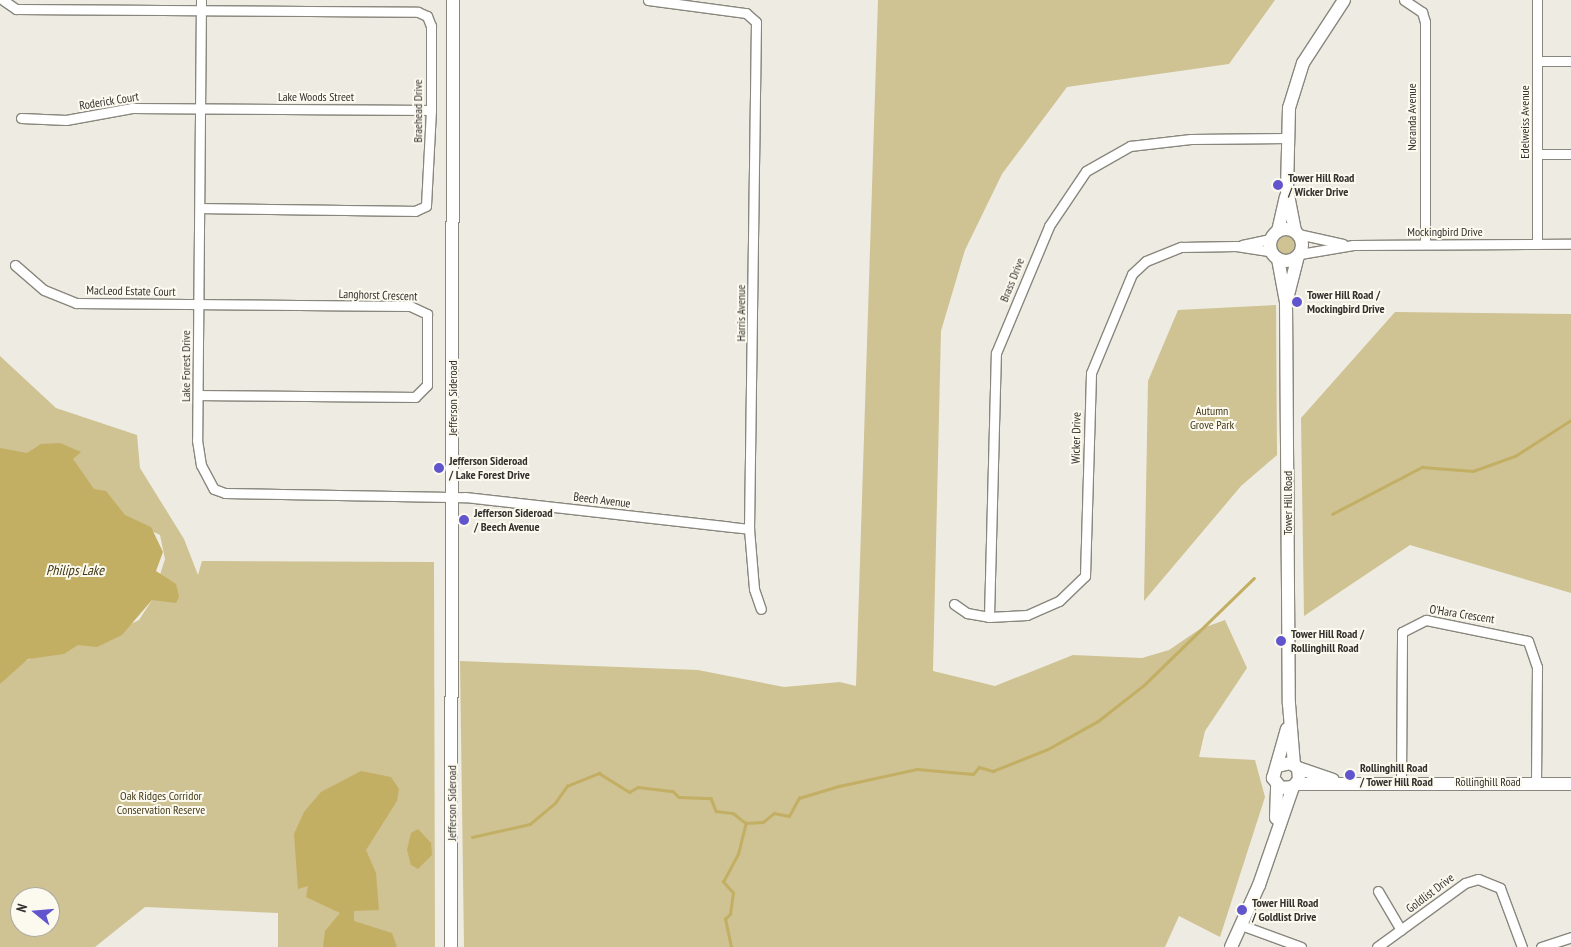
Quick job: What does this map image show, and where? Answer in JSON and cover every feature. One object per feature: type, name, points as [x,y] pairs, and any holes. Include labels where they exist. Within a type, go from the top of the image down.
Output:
[{"type":"street","points":[[3,0],[16,9],[202,5]]},
{"type":"street","name":"Jefferson Sideroad","points":[[451,947],[453,0]]},
{"type":"street","name":"Harris Avenue","points":[[648,0],[753,17],[756,120],[749,529],[754,589],[761,609]]},
{"type":"street","name":"Tower Hill Road","points":[[1277,786],[1273,778],[1285,745],[1289,704],[1286,302],[1275,245],[1287,190],[1289,108],[1303,63],[1344,0]]},
{"type":"street","name":"Noranda Avenue","points":[[1404,0],[1422,12],[1425,22],[1425,244]]},
{"type":"street","name":"Edelweiss Avenue","points":[[1537,0],[1537,244]]},
{"type":"street","name":"Lake Forest Drive","points":[[202,5],[198,395],[201,465],[209,485],[218,491],[452,496]]},
{"type":"street","name":"Braehead Drive","points":[[200,208],[421,210],[430,200],[431,110],[431,26],[423,13],[202,5]]},
{"type":"street","points":[[1537,61],[1571,61]]},
{"type":"street","name":"Roderick Court","points":[[21,118],[66,120],[132,108],[201,108]]},
{"type":"street","name":"Lake Woods Street","points":[[201,108],[431,110]]},
{"type":"street","name":"Brass Drive","points":[[989,617],[996,353],[1049,226],[1086,171],[1130,146],[1160,141],[1287,138]]},
{"type":"street","points":[[1537,154],[1571,154]]},
{"type":"street","name":"Tower Hill Road","points":[[1286,302],[1299,255],[1297,233],[1287,190]]},
{"type":"street","points":[[1275,245],[1297,233]]},
{"type":"street","name":"Mockingbird Drive","points":[[1297,233],[1353,245]]},
{"type":"street","name":"Mockingbird Drive","points":[[1299,255],[1353,245],[1571,244]]},
{"type":"street","points":[[1275,245],[1299,255]]},
{"type":"street","name":"Wicker Drive","points":[[954,604],[967,613],[989,617],[1013,618],[1046,608],[1086,573],[1091,373],[1132,274],[1166,250],[1275,245]]},
{"type":"street","name":"MacLeod Estate Court","points":[[15,265],[44,290],[76,302],[199,304]]},
{"type":"street","name":"Langhorst Crescent","points":[[198,395],[415,397],[427,385],[429,318],[424,309],[410,306],[199,304]]},
{"type":"street","name":"Beech Avenue","points":[[452,496],[749,529]]},
{"type":"street","name":"O'Hara Crescent","points":[[1401,782],[1402,632],[1426,620],[1528,641],[1537,667],[1536,782]]},
{"type":"street","name":"Tower Hill Road","points":[[1289,704],[1296,766],[1295,785]]},
{"type":"street","points":[[1278,766],[1296,766]]},
{"type":"street","name":"Rollinghill Road","points":[[1296,766],[1346,783]]},
{"type":"street","name":"Rollinghill Road","points":[[1277,786],[1401,782],[1536,782],[1571,784]]},
{"type":"street","points":[[1231,947],[1270,853],[1295,785]]},
{"type":"street","points":[[1270,853],[1277,786]]},
{"type":"street","name":"Goldlist Drive","points":[[1377,947],[1465,883],[1478,879],[1500,888],[1522,947]]},
{"type":"street","points":[[1378,890],[1401,930]]},
{"type":"street","points":[[1240,925],[1301,947]]},
{"type":"street","points":[[1541,947],[1571,937]]},
{"type":"green space","points":[[878,0],[1275,0],[1229,64],[1067,87],[1002,174],[965,250],[941,331],[933,671],[995,686],[1073,655],[1142,658],[1169,650],[1200,629],[1225,620],[1247,668],[1205,731],[1199,757],[1255,760],[1265,797],[1220,937],[1179,916],[1165,947],[464,947],[460,661],[698,670],[784,687],[840,682],[856,686]]},
{"type":"green space","points":[[1287,236],[1294,239],[1297,246],[1294,253],[1287,256],[1280,253],[1277,246],[1280,239]]},
{"type":"green space","name":"Autumn Grove Park","points":[[1276,305],[1277,455],[1241,486],[1144,601],[1148,381],[1178,310]]},
{"type":"green space","points":[[1395,312],[1571,314],[1571,593],[1410,545],[1304,616],[1301,418]]},
{"type":"green space","name":"Oak Ridges Corridor Conservation Reserve","points":[[0,356],[56,408],[137,435],[140,468],[184,539],[198,575],[202,561],[434,562],[435,947],[278,947],[278,913],[145,907],[95,947],[0,947],[0,673],[44,652],[97,641],[139,620],[152,600],[165,559],[160,535],[0,457]]},
{"type":"water","name":"Philips Lake","points":[[60,443],[81,452],[73,459],[94,489],[106,491],[125,515],[151,527],[163,552],[156,571],[176,584],[179,597],[176,603],[152,600],[122,635],[97,647],[78,645],[64,654],[28,659],[0,684],[0,448],[27,453],[41,444]]},
{"type":"water","points":[[361,771],[391,777],[399,789],[397,801],[366,850],[376,873],[379,910],[354,911],[354,921],[392,933],[397,947],[323,947],[325,931],[340,913],[306,897],[308,886],[298,889],[294,834],[304,812],[321,792]]},
{"type":"water","points":[[418,829],[431,843],[432,855],[418,869],[411,865],[407,850],[411,833]]},
{"type":"waterway","points":[[1332,514],[1422,467],[1473,471],[1515,456],[1571,420]]},
{"type":"waterway","points":[[746,823],[763,822],[774,813],[789,816],[799,798],[839,786],[917,769],[973,774],[979,767],[993,771],[1048,749],[1098,721],[1144,685],[1254,578]]},
{"type":"waterway","points":[[472,837],[530,824],[555,803],[567,786],[599,773],[629,792],[638,787],[673,791],[679,797],[711,798],[716,811],[733,813],[746,823]]},
{"type":"waterway","points":[[731,947],[725,919],[730,914],[733,893],[723,882],[738,854],[746,823]]},
{"type":"place","name":"Tower Hill Road / Wicker Drive","points":[[1278,185]]},
{"type":"place","name":"Tower Hill Road / Mockingbird Drive","points":[[1297,302]]},
{"type":"place","name":"Jefferson Sideroad / Lake Forest Drive","points":[[439,468]]},
{"type":"place","name":"Jefferson Sideroad / Beech Avenue","points":[[464,520]]},
{"type":"place","name":"Tower Hill Road / Rollinghill Road","points":[[1281,641]]},
{"type":"place","name":"Rollinghill Road / Tower Hill Road","points":[[1350,775]]},
{"type":"place","name":"Tower Hill Road / Goldlist Drive","points":[[1242,910]]}]
